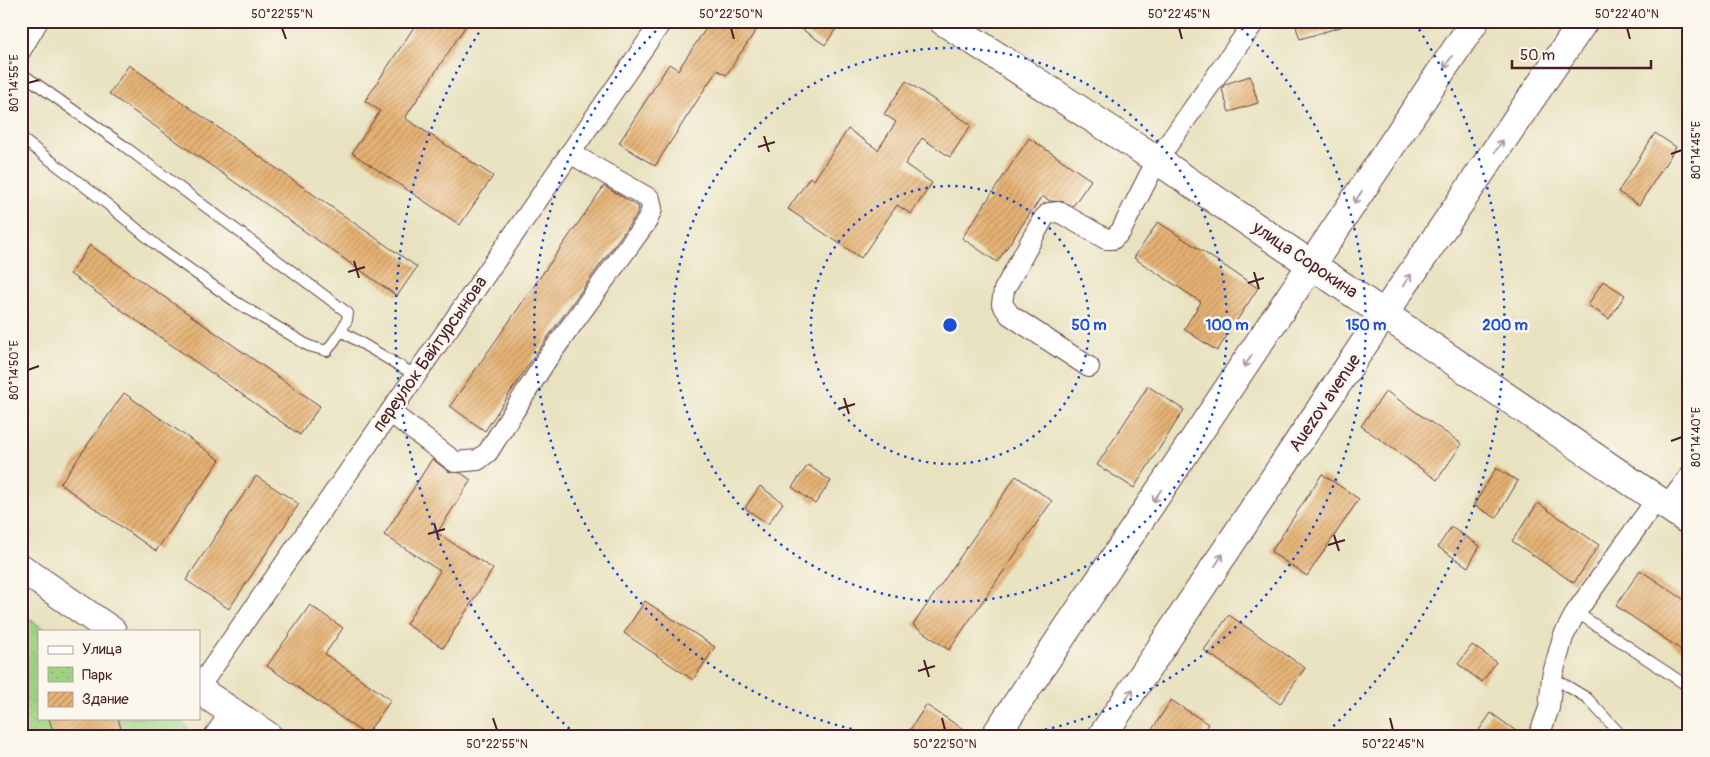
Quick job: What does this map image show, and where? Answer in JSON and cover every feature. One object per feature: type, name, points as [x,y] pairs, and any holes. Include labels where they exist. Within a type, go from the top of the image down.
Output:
[{"type":"main road","name":"улица Сорокина","points":[[943,21],[1157,160],[1671,509]]},
{"type":"main road","points":[[996,736],[1475,21]]},
{"type":"main road","name":"Auezov avenue","points":[[1102,736],[1384,314],[1584,21]]},
{"type":"main road","points":[[21,568],[111,630]]},
{"type":"main road","points":[[200,690],[268,736]]},
{"type":"street","points":[[21,50],[38,21]]},
{"type":"street","name":"переулок Байтурсынова","points":[[200,688],[662,21]]},
{"type":"street","points":[[1089,368],[1010,315],[1002,304],[1004,290],[1043,219],[1049,213],[1059,212],[1106,239],[1113,239],[1120,231],[1157,160],[1255,21]]},
{"type":"street","points":[[390,412],[454,462],[478,460],[488,452],[547,359],[647,221],[652,209],[650,199],[570,153]]},
{"type":"street","points":[[1539,736],[1549,708],[1552,677],[1563,637],[1576,612],[1671,509],[1689,477]]},
{"type":"street","points":[[214,736],[231,712]]},
{"type":"lane","points":[[21,73],[124,146],[348,313],[342,331],[327,352],[309,346],[236,302],[160,248],[102,199],[21,138]]},
{"type":"lane","points":[[342,331],[415,375]]},
{"type":"lane","points":[[1576,612],[1689,686]]},
{"type":"lane","points":[[1552,677],[1587,698],[1622,736]]},
{"type":"green space","points":[[21,613],[46,630],[38,630],[38,720],[179,720],[188,727],[182,736],[21,736]]},
{"type":"building","points":[[418,21],[469,21],[405,118],[493,176],[460,225],[352,153],[380,111],[365,101]]},
{"type":"building","points":[[711,21],[762,21],[726,75],[717,70],[655,166],[619,143],[669,64],[678,70]]},
{"type":"building","points":[[790,21],[841,21],[825,45]]},
{"type":"building","points":[[1294,21],[1346,21],[1347,25],[1300,39]]},
{"type":"building","points":[[129,65],[417,267],[397,296],[109,94]]},
{"type":"building","points":[[1250,76],[1258,103],[1229,112],[1222,89],[1225,84]]},
{"type":"building","points":[[906,81],[971,125],[950,157],[922,138],[905,164],[932,183],[911,214],[897,205],[861,258],[788,209],[810,177],[814,180],[848,129],[878,150],[896,122],[884,114]]},
{"type":"building","points":[[1655,133],[1676,147],[1639,205],[1618,192]]},
{"type":"building","points":[[1029,138],[1091,180],[1073,206],[1064,202],[1050,201],[1042,196],[997,262],[962,238]]},
{"type":"building","points":[[604,186],[639,207],[637,214],[537,352],[485,431],[450,406]]},
{"type":"building","points":[[1158,222],[1258,288],[1217,351],[1184,329],[1201,302],[1134,258]]},
{"type":"building","points":[[90,245],[320,406],[300,435],[70,274]]},
{"type":"building","points":[[1603,281],[1625,295],[1609,319],[1588,305]]},
{"type":"building","points":[[1148,386],[1184,410],[1134,488],[1097,465]]},
{"type":"building","points":[[1386,391],[1462,444],[1437,480],[1361,426]]},
{"type":"building","points":[[124,393],[220,460],[156,551],[60,484]]},
{"type":"building","points":[[432,459],[448,471],[461,473],[471,480],[437,533],[493,569],[443,648],[406,624],[440,571],[384,535]]},
{"type":"building","points":[[808,465],[831,481],[815,504],[792,487]]},
{"type":"building","points":[[1496,468],[1518,481],[1496,518],[1474,505]]},
{"type":"building","points":[[1322,474],[1359,499],[1307,576],[1271,552]]},
{"type":"building","points":[[256,476],[299,504],[229,609],[186,580]]},
{"type":"building","points":[[1016,476],[1052,501],[949,650],[913,625]]},
{"type":"building","points":[[760,486],[783,503],[768,524],[745,508]]},
{"type":"building","points":[[1538,503],[1599,545],[1574,583],[1512,541]]},
{"type":"building","points":[[1451,527],[1480,546],[1468,567],[1438,547]]},
{"type":"building","points":[[1640,570],[1689,603],[1689,655],[1616,606]]},
{"type":"building","points":[[645,601],[715,647],[693,680],[624,633]]},
{"type":"building","points":[[310,605],[343,628],[325,654],[391,700],[366,735],[267,666]]},
{"type":"building","points":[[1229,615],[1305,668],[1280,704],[1204,650]]},
{"type":"building","points":[[1472,645],[1496,662],[1482,682],[1458,664]]},
{"type":"building","points":[[1171,700],[1208,724],[1200,736],[1148,736]]},
{"type":"building","points":[[926,705],[974,736],[906,736]]},
{"type":"building","points":[[1491,713],[1523,736],[1475,736]]},
{"type":"building","points":[[50,720],[119,720],[123,736],[54,736]]}]
